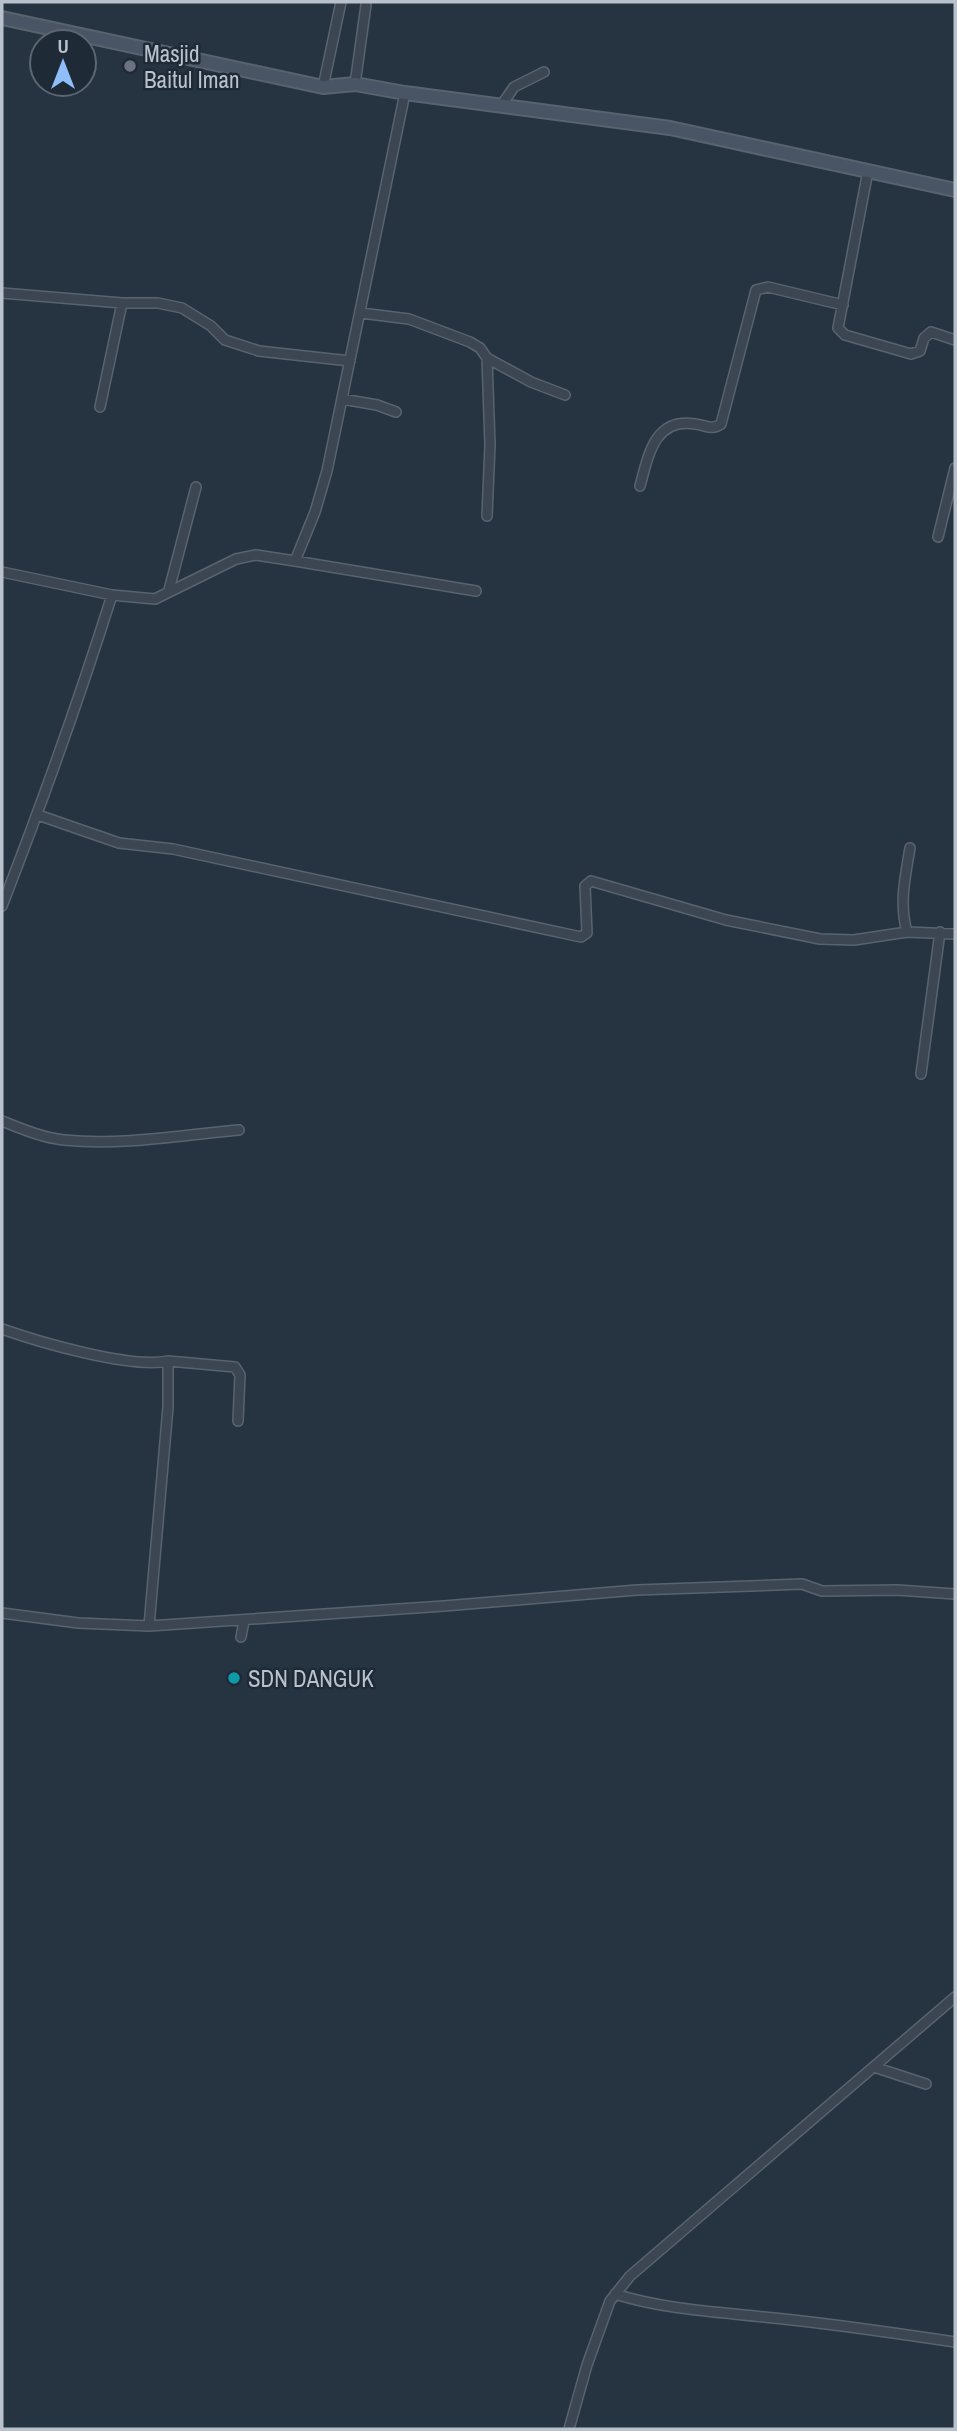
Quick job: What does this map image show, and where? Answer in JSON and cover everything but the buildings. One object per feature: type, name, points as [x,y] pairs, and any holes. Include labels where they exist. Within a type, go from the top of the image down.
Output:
[{"type":"main road","points":[[2,19],[323,87],[355,84],[670,128],[955,190]]},
{"type":"street","points":[[323,87],[341,2]]},
{"type":"street","points":[[355,84],[366,5]]},
{"type":"street","points":[[501,106],[514,87],[544,72]]},
{"type":"street","points":[[295,561],[315,512],[324,481],[405,93]]},
{"type":"street","points":[[868,171],[838,328],[845,335],[911,354],[920,351],[924,338],[931,332],[955,340]]},
{"type":"street","points":[[640,486],[651,447],[661,433],[686,423],[711,428],[721,424],[756,290],[768,287],[843,305]]},
{"type":"street","points":[[2,293],[122,303],[158,303],[182,308],[211,326],[225,340],[259,351],[350,361]]},
{"type":"street","points":[[100,407],[122,303]]},
{"type":"street","points":[[361,313],[409,319],[470,342],[480,348],[487,358],[531,382],[565,395]]},
{"type":"street","points":[[487,358],[487,516]]},
{"type":"street","points":[[342,399],[377,405],[396,412]]},
{"type":"street","points":[[938,537],[955,468]]},
{"type":"street","points":[[169,590],[196,487]]},
{"type":"street","points":[[2,572],[112,595],[155,599],[236,559],[256,555],[476,591]]},
{"type":"street","points":[[2,906],[85,683],[112,595]]},
{"type":"street","points":[[38,815],[118,843],[173,849],[581,937],[587,933],[585,886],[589,881],[726,920],[820,939],[854,940],[907,932],[955,934]]},
{"type":"street","points":[[907,932],[902,914],[902,889],[911,848]]},
{"type":"street","points":[[921,1074],[940,932]]},
{"type":"street","points":[[2,1121],[62,1140],[106,1142],[239,1130]]},
{"type":"street","points":[[2,1329],[27,1338],[124,1360],[235,1367],[240,1375],[238,1421]]},
{"type":"street","points":[[149,1626],[168,1407],[168,1361]]},
{"type":"street","points":[[2,1613],[78,1623],[149,1626],[650,1589],[803,1584],[822,1591],[897,1590],[955,1594]]},
{"type":"street","points":[[241,1637],[244,1621]]},
{"type":"street","points":[[569,2429],[602,2322],[615,2294],[630,2276],[955,1997]]},
{"type":"street","points":[[874,2067],[926,2084]]},
{"type":"street","points":[[615,2294],[644,2303],[676,2308],[790,2319],[955,2342]]},
{"type":"place","name":"Masjid Baitul Iman","points":[[130,66]]},
{"type":"place","name":"SDN DANGUK","points":[[234,1678]]}]
